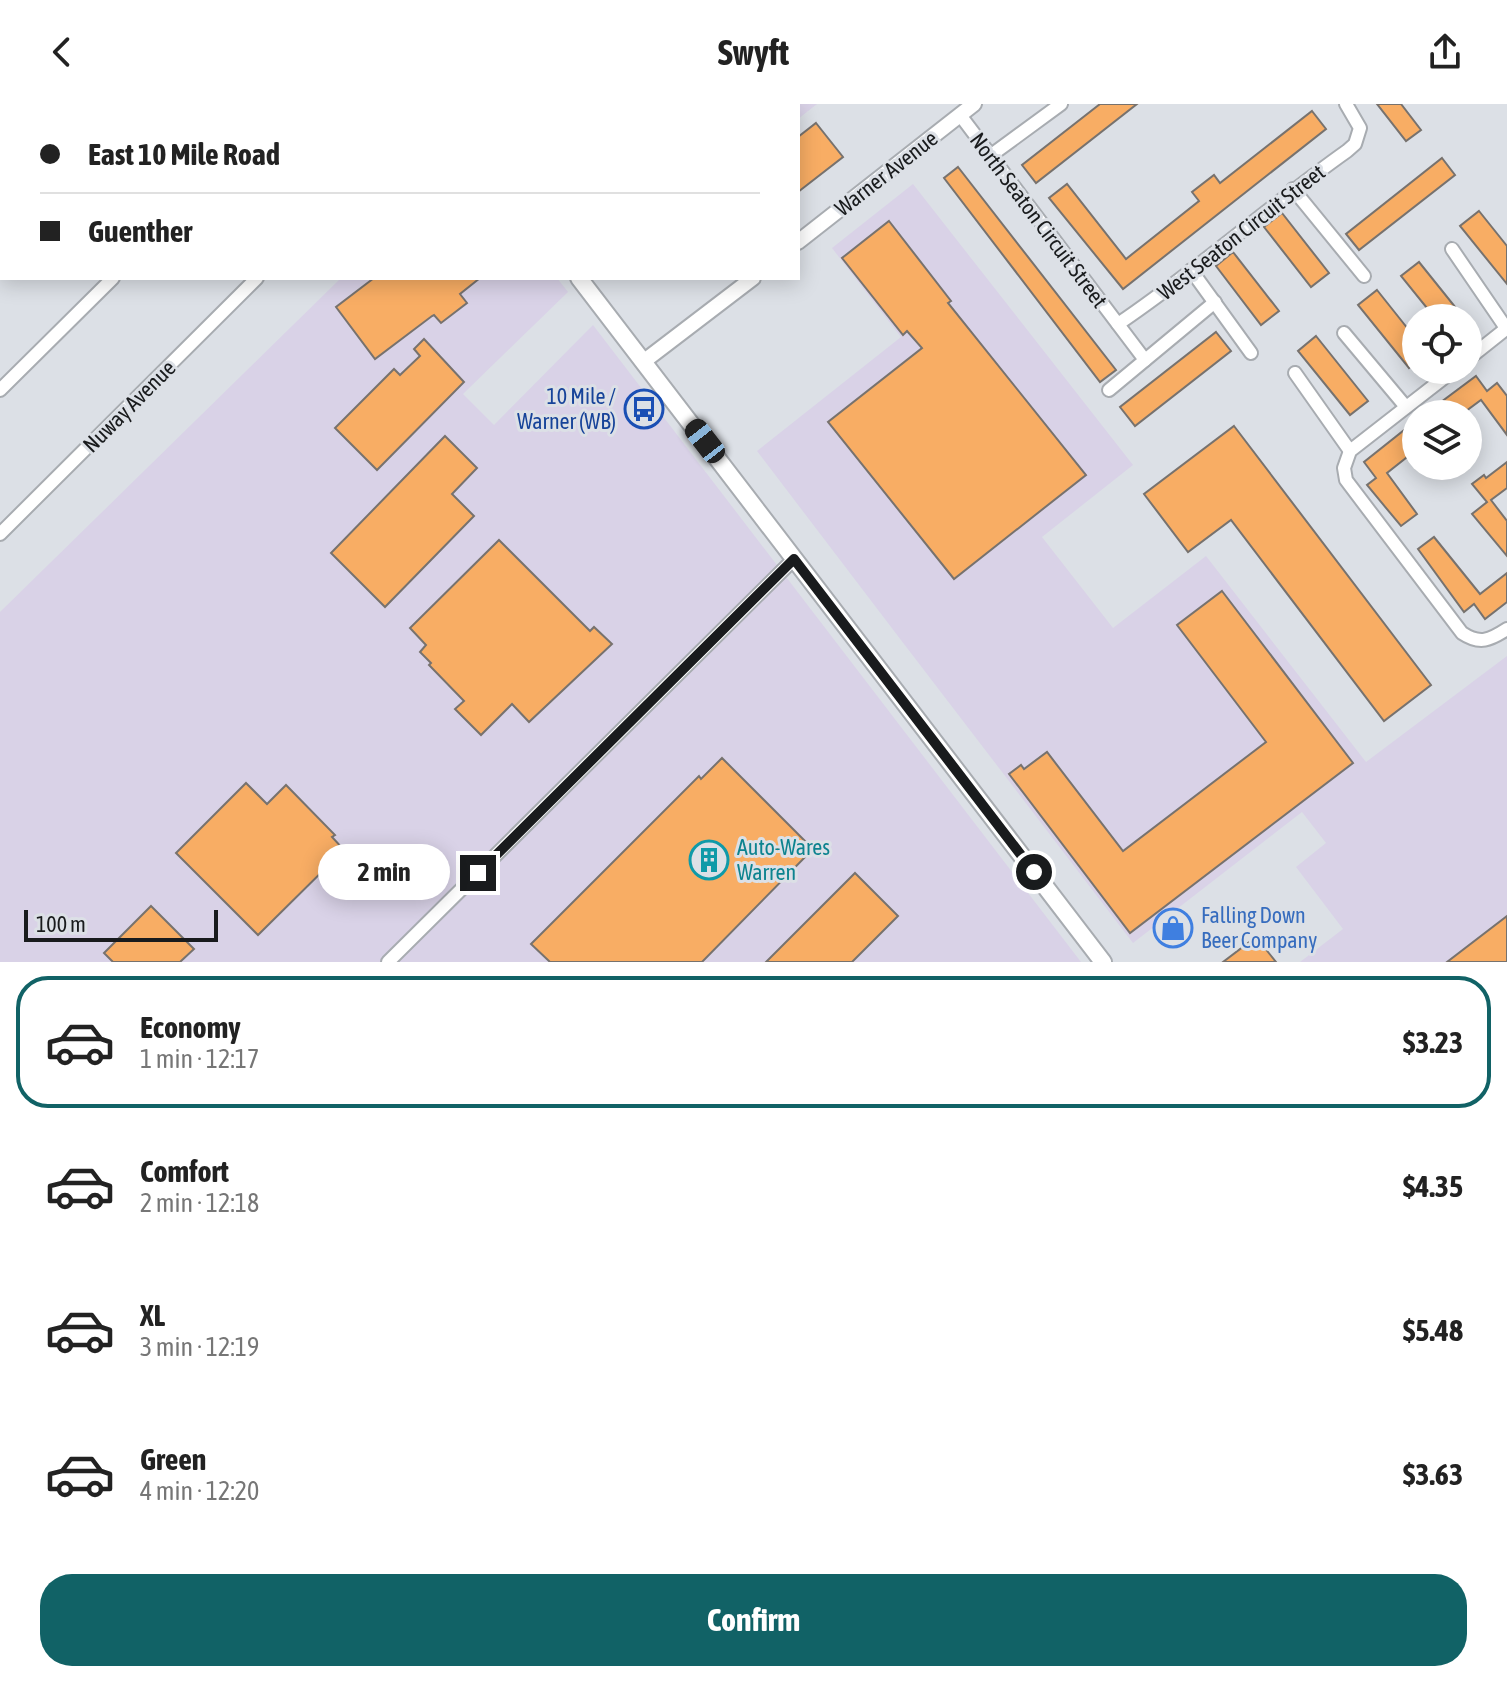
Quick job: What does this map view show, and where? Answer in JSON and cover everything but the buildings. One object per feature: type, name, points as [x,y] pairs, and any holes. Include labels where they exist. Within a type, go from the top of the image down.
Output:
[{"type":"main road","points":[[581,280],[1103,962]]},
{"type":"street","name":"Warner Avenue","points":[[800,240],[974,104]]},
{"type":"street","points":[[990,156],[1061,104]]},
{"type":"street","name":"West Seaton Circuit Street","points":[[1118,324],[1347,151],[1359,136],[1360,128],[1346,104]]},
{"type":"street","name":"North Seaton Circuit Street","points":[[960,115],[1145,360]]},
{"type":"street","points":[[1293,189],[1364,276]]},
{"type":"street","points":[[1452,249],[1507,328],[1482,348]]},
{"type":"street","points":[[1191,270],[1251,353]]},
{"type":"street","points":[[0,390],[111,280]]},
{"type":"street","name":"Nuway Avenue","points":[[0,534],[255,280]]},
{"type":"street","points":[[643,362],[750,280]]},
{"type":"street","points":[[1109,390],[1215,302]]},
{"type":"street","points":[[1344,333],[1402,402]]},
{"type":"street","points":[[1295,373],[1350,451]]},
{"type":"street","points":[[1415,400],[1436,384]]},
{"type":"street","points":[[1402,410],[1350,451],[1344,468],[1346,480],[1462,633],[1480,642],[1507,629]]},
{"type":"street","points":[[388,962],[794,559]]},
{"type":"shaded area","points":[[800,104],[817,104],[800,117]]},
{"type":"shaded area","points":[[913,184],[1133,465],[1042,537],[1113,628],[1206,556],[1366,762],[1507,656],[1507,962],[1300,962],[1343,929],[1296,867],[1326,843],[1302,812],[1133,943],[904,644],[757,451],[901,337],[832,248]]},
{"type":"shaded area","points":[[339,280],[559,280],[568,292],[463,394],[494,425],[593,325],[1081,962],[0,962],[0,612]]},
{"type":"place","name":"10 Mile / Warner (WB)","points":[[644,409]]},
{"type":"place","name":"Auto-Wares Warren","points":[[709,860]]},
{"type":"place","name":"Falling Down Beer Company","points":[[1173,928]]},
{"type":"route","points":[[478,873],[794,559],[1034,872]]}]
